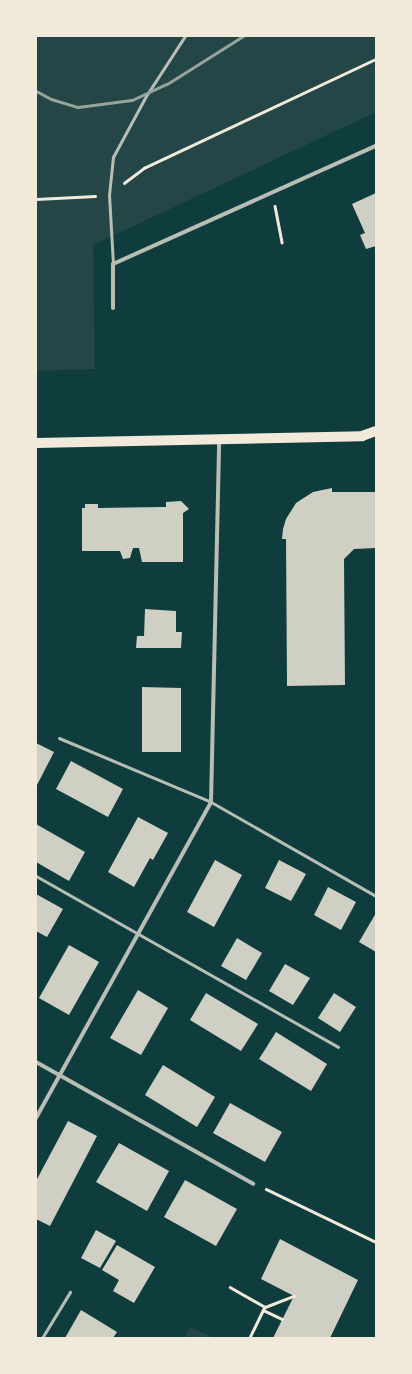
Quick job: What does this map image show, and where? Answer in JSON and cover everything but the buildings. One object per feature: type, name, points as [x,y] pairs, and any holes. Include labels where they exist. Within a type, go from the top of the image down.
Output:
[{"type":"main road","points":[[362,436],[376,431]]},
{"type":"main road","points":[[36,443],[362,436],[376,440]]},
{"type":"street","points":[[113,308],[113,264],[376,146]]},
{"type":"street","points":[[36,1118],[139,935],[211,802],[219,438]]},
{"type":"street","points":[[36,1062],[253,1184]]},
{"type":"lane","points":[[113,264],[109,195],[113,157],[119,142],[185,36]]},
{"type":"lane","points":[[59,738],[211,802],[376,896]]},
{"type":"lane","points":[[36,876],[338,1047]]},
{"type":"lane","points":[[42,1338],[70,1292]]},
{"type":"path","points":[[36,199],[109,195],[144,168],[376,59]]},
{"type":"path","points":[[273,193],[282,242]]},
{"type":"path","points":[[253,1184],[295,1201],[376,1242]]},
{"type":"path","points":[[230,1287],[265,1307]]},
{"type":"path","points":[[265,1307],[294,1296]]},
{"type":"path","points":[[250,1338],[265,1307]]},
{"type":"path","points":[[264,1310],[282,1319]]},
{"type":"shaded area","points":[[36,36],[376,36],[376,112],[93,245],[95,369],[36,371]]},
{"type":"shaded area","points":[[190,1327],[214,1338],[184,1338]]},
{"type":"railway","points":[[36,91],[51,99],[78,107],[132,100],[167,84],[243,36]]}]
